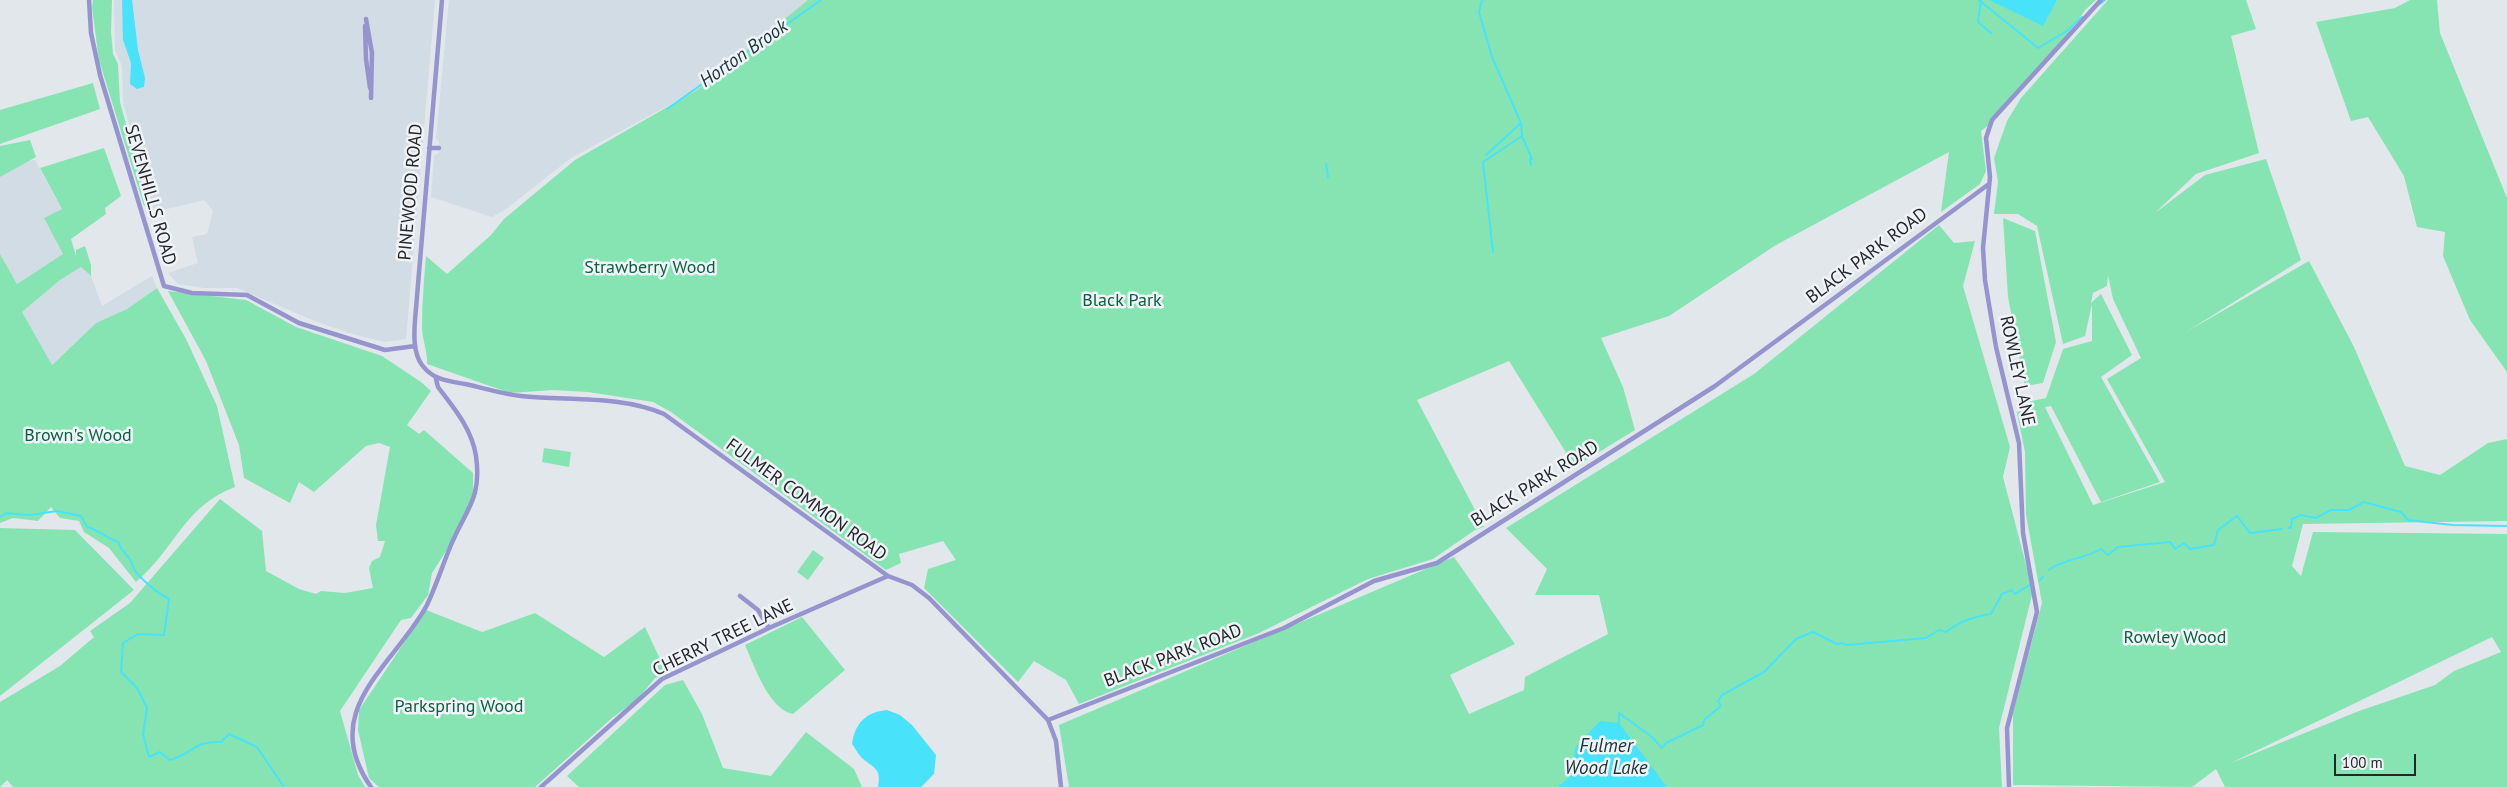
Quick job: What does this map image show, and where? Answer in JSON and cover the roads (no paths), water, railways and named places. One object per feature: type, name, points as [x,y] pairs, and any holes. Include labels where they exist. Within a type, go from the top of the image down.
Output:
[{"type":"street","name":"SEVENHILLS ROAD","points":[[89,0],[90,33],[100,75],[164,286],[192,293],[247,295],[299,323],[385,350],[416,346]]},
{"type":"street","name":"PINEWOOD ROAD","points":[[371,787],[359,770],[351,729],[365,690],[426,605],[452,542],[471,507],[477,482],[476,454],[467,426],[438,386],[436,379],[421,364],[416,346],[415,310],[442,0]]},
{"type":"street","name":"ROWLEY LANE","points":[[2009,787],[2007,728],[2037,612],[2023,532],[2019,443],[1996,346],[1985,280],[1983,248],[1990,170],[1986,138],[1992,120],[2101,0]]},
{"type":"street","points":[[366,20],[372,53],[372,98],[366,59],[366,20]]},
{"type":"street","points":[[429,148],[439,148]]},
{"type":"street","name":"BLACK PARK ROAD","points":[[1048,720],[1284,628],[1374,581],[1437,563],[1715,386],[1988,184]]},
{"type":"street","name":"FULMER COMMON ROAD","points":[[436,379],[519,396],[612,402],[650,408],[664,414],[888,576],[912,585],[929,598],[1048,720],[1056,740],[1061,787]]},
{"type":"street","name":"CHERRY TREE LANE","points":[[541,787],[662,679],[769,628],[888,576]]},
{"type":"street","points":[[740,596],[758,610],[769,628]]},
{"type":"water","points":[[122,0],[132,0],[138,50],[145,78],[144,87],[137,89],[130,84],[131,63],[123,40]]},
{"type":"water","points":[[1989,0],[2057,0],[2043,26]]},
{"type":"water","points":[[887,710],[900,715],[912,725],[936,755],[934,774],[921,787],[878,787],[878,772],[861,756],[852,744],[856,730],[867,716]]},
{"type":"water","name":"Fulmer Wood Lake","points":[[1600,721],[1619,723],[1667,787],[1558,787],[1573,774],[1575,748]]},
{"type":"waterway","name":"Horton Brook","points":[[667,109],[821,0]]},
{"type":"waterway","points":[[1482,0],[1479,12],[1492,57],[1521,123],[1522,136],[1532,159],[1530,159],[1531,165]]},
{"type":"waterway","name":"Horton Brook","points":[[1979,0],[2038,48],[2067,31],[2082,17]]},
{"type":"waterway","points":[[1981,0],[1978,22],[1991,33]]},
{"type":"waterway","name":"Horton Brook","points":[[2100,4],[2105,0]]},
{"type":"waterway","points":[[1486,155],[1521,123]]},
{"type":"waterway","points":[[1493,252],[1483,162],[1522,136]]},
{"type":"waterway","points":[[1326,164],[1328,177]]},
{"type":"waterway","points":[[2288,528],[2291,528],[2292,519],[2301,515],[2316,518],[2331,510],[2349,510],[2364,502],[2401,512],[2408,520],[2452,525],[2507,526]]},
{"type":"waterway","points":[[0,517],[6,513],[30,515],[57,511],[81,516],[87,527],[118,542],[141,577],[155,590],[169,599],[164,635],[138,634],[123,643],[121,672],[137,688],[147,708],[143,734],[149,757],[160,752],[170,760],[204,743],[221,742],[229,734],[257,747],[284,787]]},
{"type":"waterway","points":[[2049,570],[2059,564],[2101,549],[2108,555],[2118,547],[2170,542],[2175,549],[2184,543],[2190,549],[2214,545],[2218,530],[2237,516],[2250,533],[2282,529]]},
{"type":"waterway","points":[[2040,580],[2043,577]]},
{"type":"waterway","points":[[1619,723],[1619,713],[1652,737],[1662,748],[1666,743],[1703,725],[1704,720],[1721,706],[1718,701],[1722,695],[1764,672],[1796,639],[1813,632],[1837,644],[1847,645],[1926,638],[1939,630],[1946,632],[1967,620],[1991,614],[2002,594],[2012,590],[2015,594],[2031,584]]},
{"type":"park label","name":"Strawberry Wood","points":[[650,268]]},
{"type":"park label","name":"Black Park","points":[[1122,301]]},
{"type":"park label","name":"Brown's Wood","points":[[78,436]]},
{"type":"park label","name":"Rowley Wood","points":[[2175,638]]},
{"type":"park label","name":"Parkspring Wood","points":[[459,707]]}]
